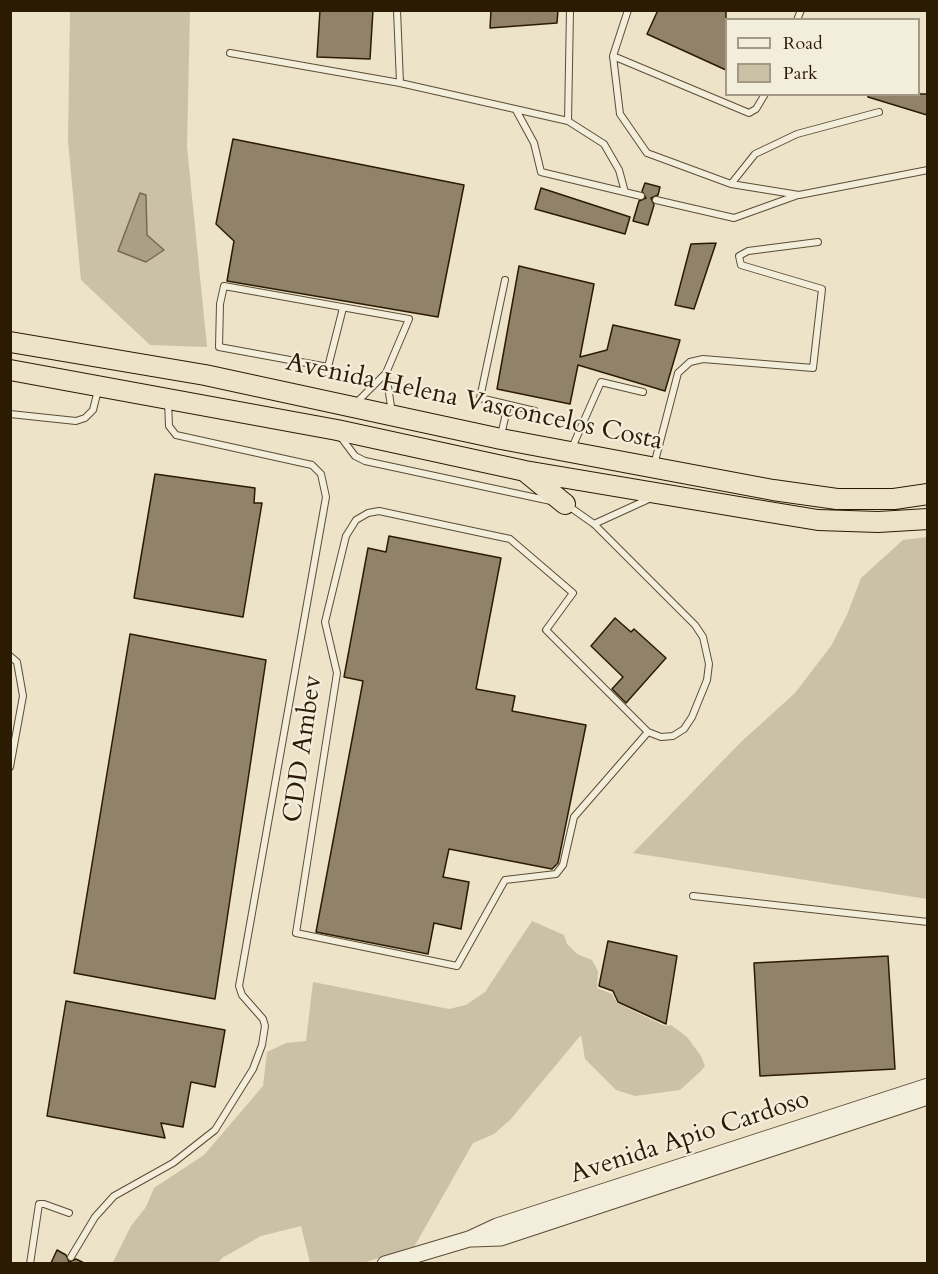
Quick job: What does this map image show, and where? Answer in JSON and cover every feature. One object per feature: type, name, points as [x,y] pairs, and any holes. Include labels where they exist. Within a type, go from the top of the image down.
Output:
[{"type":"highway","name":"Avenida Helena Vasconcelos Costa","points":[[10,342],[205,375],[354,405],[501,439],[837,499],[894,499],[927,494]]},
{"type":"highway","name":"Avenida Helena Vasconcelos Costa","points":[[10,370],[337,430],[525,471],[818,520],[878,522],[927,519]]},
{"type":"highway","points":[[525,471],[565,504]]},
{"type":"street","name":"Avenida Apio Cardoso","points":[[385,1263],[469,1239],[497,1226],[927,1086]]},
{"type":"street","name":"Avenida Apio Cardoso","points":[[469,1239],[501,1238],[927,1097]]},
{"type":"lane","points":[[397,10],[400,83]]},
{"type":"lane","points":[[568,121],[570,10]]},
{"type":"lane","points":[[628,10],[613,56],[620,114],[647,153],[731,183],[799,195]]},
{"type":"lane","points":[[230,53],[400,83],[568,121],[603,144],[619,170],[625,192]]},
{"type":"lane","points":[[613,56],[749,113],[756,109],[764,96]]},
{"type":"lane","points":[[516,110],[534,143],[541,172],[641,196]]},
{"type":"lane","points":[[731,183],[754,154],[786,139],[879,112]]},
{"type":"lane","points":[[656,200],[734,218],[799,195],[927,170]]},
{"type":"lane","points":[[654,468],[678,373],[690,362],[703,359],[813,368],[822,289],[741,265],[739,256],[748,251],[818,242]]},
{"type":"lane","points":[[505,280],[480,398],[535,411]]},
{"type":"lane","points":[[343,308],[328,367],[219,347],[220,304],[224,286],[409,319],[386,373],[354,405]]},
{"type":"lane","points":[[386,373],[393,414]]},
{"type":"lane","points":[[571,450],[601,382],[643,392]]},
{"type":"lane","points":[[10,414],[76,421],[85,418],[93,410],[99,387]]},
{"type":"lane","points":[[71,1257],[95,1217],[114,1196],[173,1163],[214,1130],[253,1069],[262,1045],[265,1026],[263,1019],[242,994],[239,986],[326,497],[321,474],[312,465],[176,435],[169,426],[168,400]]},
{"type":"lane","points":[[501,439],[508,405]]},
{"type":"lane","points":[[337,430],[349,449],[365,461],[565,504],[594,524],[695,625],[708,652],[707,680],[684,729],[673,736],[661,737],[648,732]]},
{"type":"lane","points":[[594,524],[662,493]]},
{"type":"lane","name":"CDD Ambev","points":[[379,511],[510,539],[573,592],[546,630],[648,732],[574,817],[560,870],[556,874],[505,880],[457,966],[296,933],[337,673],[325,622],[346,536],[356,520],[368,513],[379,511]]},
{"type":"lane","points":[[10,656],[17,662],[23,696],[10,767]]},
{"type":"lane","points":[[693,897],[927,922]]},
{"type":"lane","points":[[30,1263],[39,1204],[69,1213]]},
{"type":"green space","points":[[70,11],[190,11],[187,147],[207,347],[150,345],[81,280],[68,141]]},
{"type":"green space","points":[[927,537],[927,899],[633,853],[741,742],[795,693],[831,646],[847,615],[861,578],[903,540]]},
{"type":"green space","points":[[532,921],[564,935],[567,944],[577,954],[592,960],[598,971],[597,988],[612,994],[617,1003],[665,1026],[671,1025],[687,1037],[701,1056],[705,1066],[701,1071],[680,1090],[635,1096],[616,1090],[585,1059],[581,1035],[510,1120],[494,1134],[473,1143],[414,1247],[363,1263],[310,1263],[301,1226],[261,1236],[222,1258],[218,1263],[112,1264],[131,1226],[146,1207],[154,1188],[204,1155],[263,1086],[267,1052],[286,1043],[306,1041],[313,982],[449,1009],[466,1005],[485,992]]},
{"type":"shaded area","points":[[140,193],[146,195],[147,235],[164,250],[146,262],[118,251]]},
{"type":"building","points":[[320,10],[373,10],[370,59],[317,57]]},
{"type":"building","points":[[491,10],[558,10],[557,23],[490,28]]},
{"type":"building","points":[[658,10],[726,10],[725,70],[647,34]]},
{"type":"building","points":[[927,94],[927,115],[868,97]]},
{"type":"building","points":[[233,139],[464,185],[438,317],[227,281],[234,241],[216,224]]},
{"type":"building","points":[[645,183],[660,187],[658,195],[651,198],[654,205],[648,225],[633,221],[639,201],[646,198],[642,191]]},
{"type":"building","points":[[541,188],[630,217],[625,234],[535,209]]},
{"type":"building","points":[[716,243],[694,309],[675,305],[691,244]]},
{"type":"building","points":[[519,266],[594,284],[580,357],[607,350],[613,325],[680,340],[665,391],[578,365],[570,404],[497,389]]},
{"type":"building","points":[[155,474],[255,488],[254,503],[262,503],[243,617],[134,598]]},
{"type":"building","points":[[389,536],[501,558],[476,689],[515,696],[512,711],[586,725],[558,863],[552,869],[449,849],[443,877],[469,882],[461,929],[434,923],[428,954],[316,932],[363,681],[344,677],[368,548],[386,552]]},
{"type":"building","points":[[615,618],[631,632],[634,629],[666,658],[626,703],[612,689],[623,677],[591,646]]},
{"type":"building","points":[[130,634],[266,660],[215,999],[74,973]]},
{"type":"building","points":[[608,941],[677,956],[666,1024],[618,1002],[613,991],[599,986]]},
{"type":"building","points":[[888,956],[895,1069],[760,1076],[754,963]]},
{"type":"building","points":[[66,1001],[225,1030],[215,1087],[191,1082],[183,1127],[161,1123],[165,1138],[47,1116]]},
{"type":"building","points":[[57,1250],[66,1255],[69,1262],[76,1259],[84,1263],[51,1263]]}]
